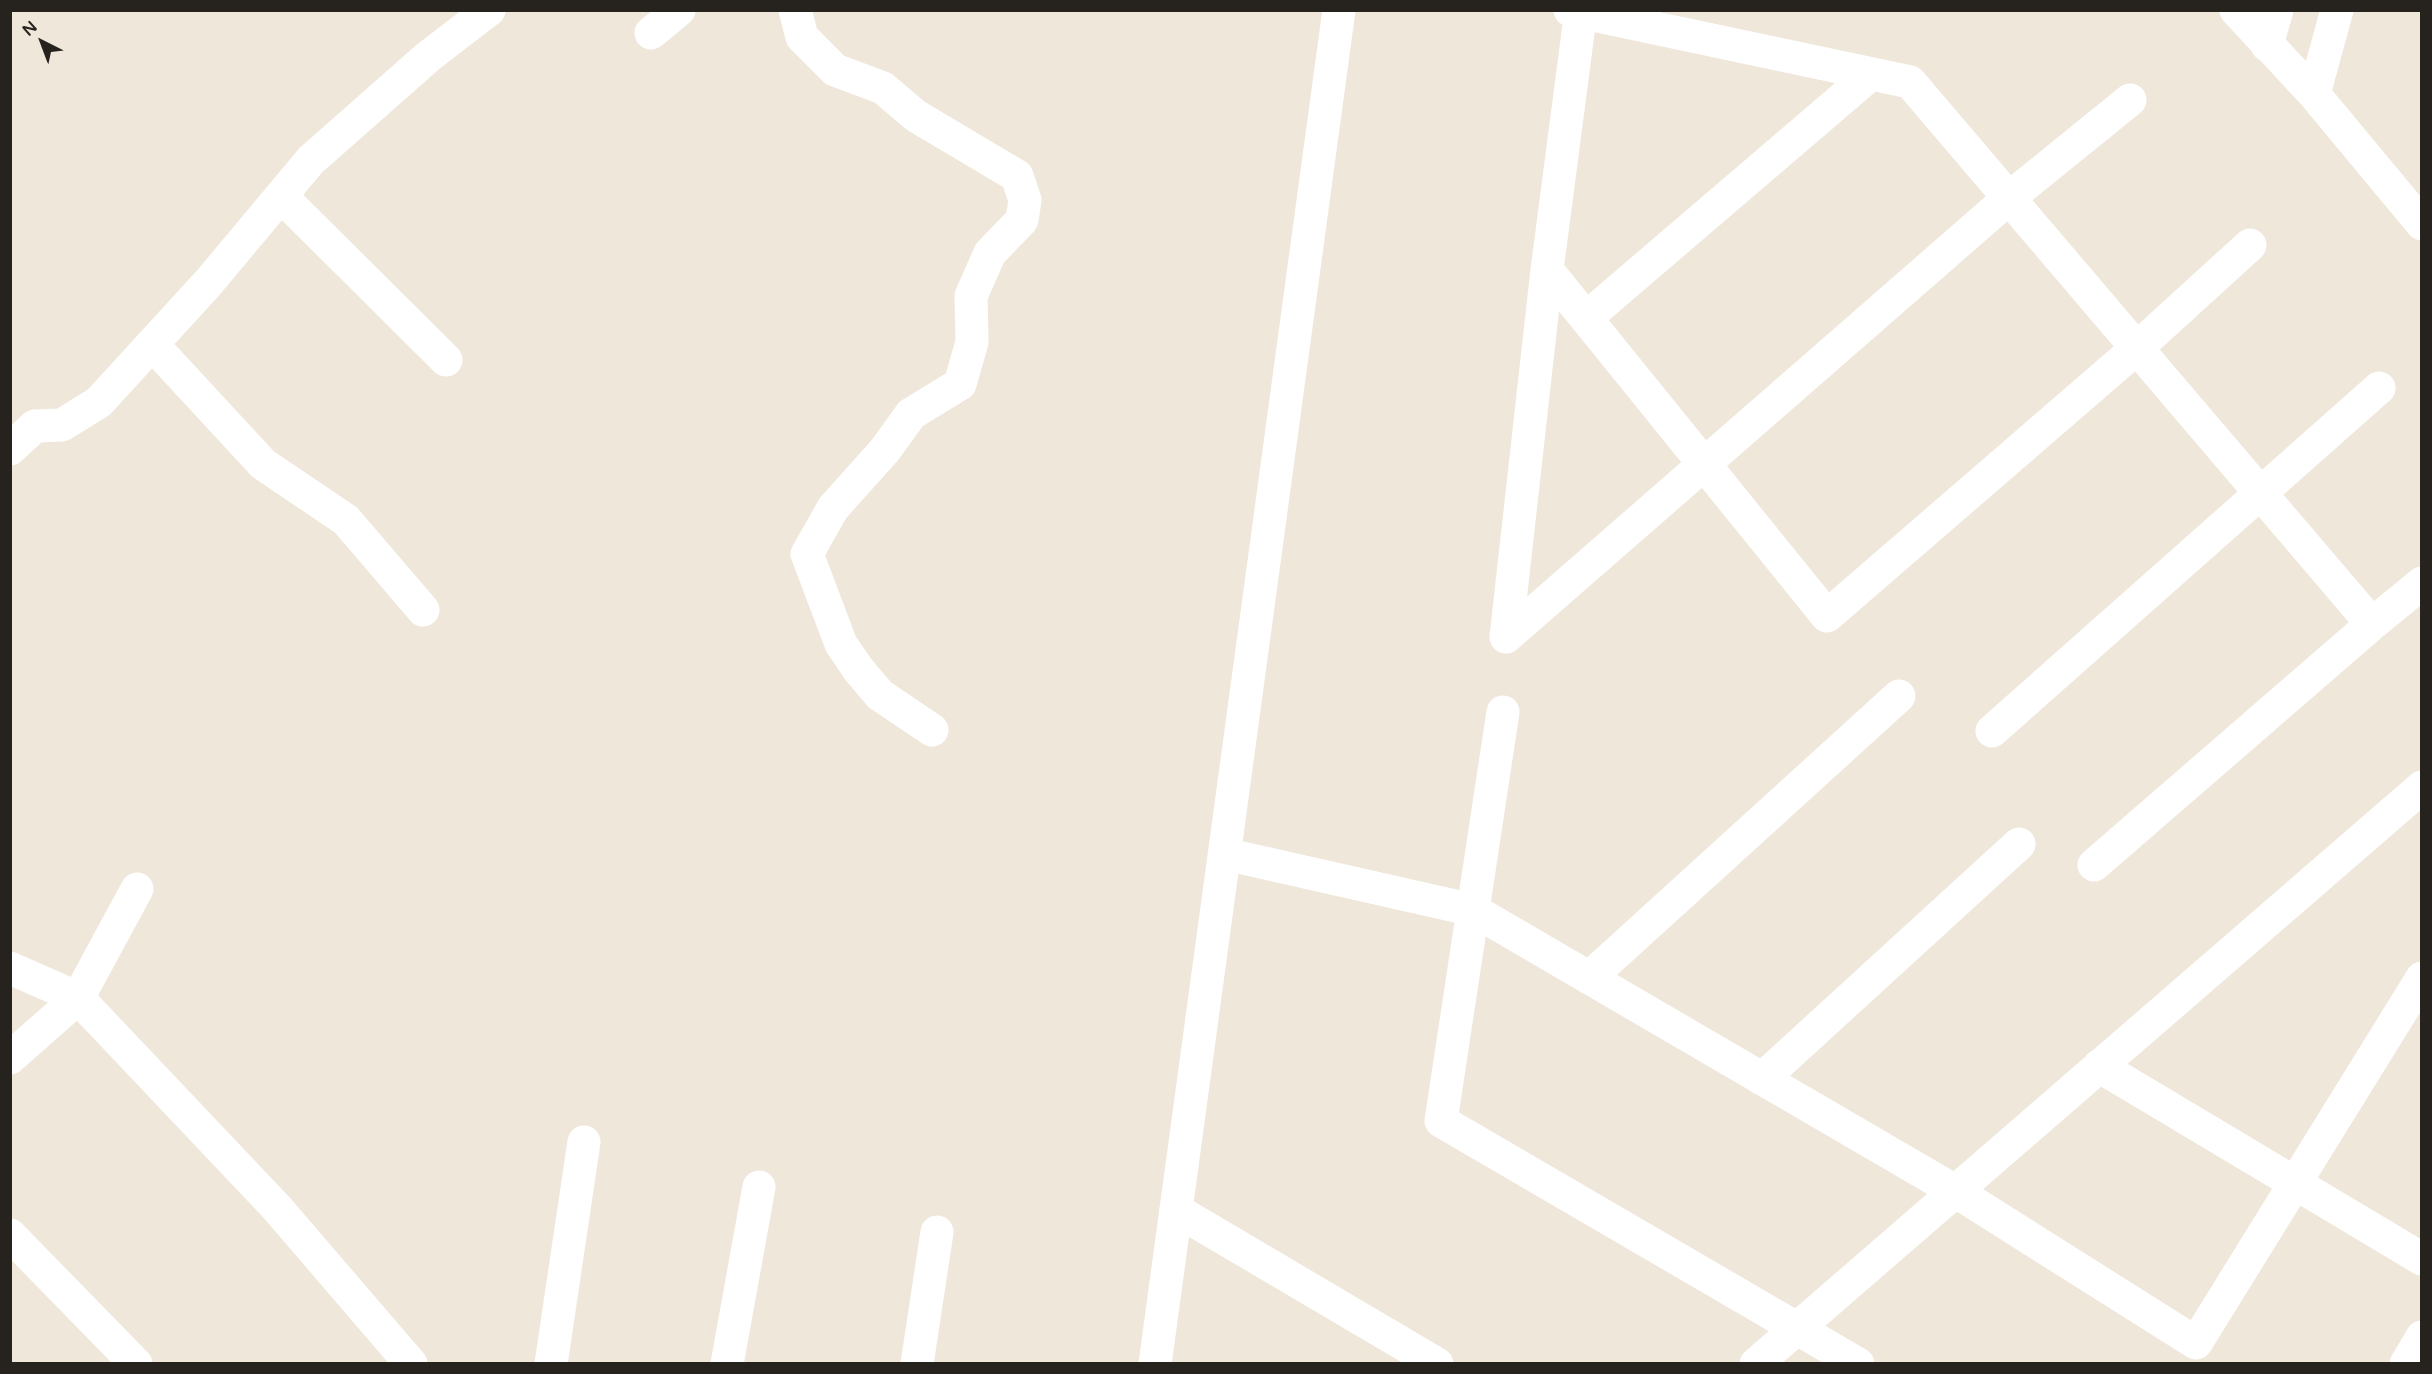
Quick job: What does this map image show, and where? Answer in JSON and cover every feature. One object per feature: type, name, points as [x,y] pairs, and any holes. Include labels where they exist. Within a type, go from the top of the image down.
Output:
[{"type":"street","points":[[10,449],[35,426],[62,425],[99,402],[208,283],[320,153],[429,56],[489,10]]},
{"type":"street","points":[[651,33],[679,10]]},
{"type":"street","points":[[795,10],[802,37],[835,70],[883,88],[916,116],[1017,176],[1025,200],[1022,220],[990,253],[971,296],[972,342],[960,384],[911,414],[885,450],[833,508],[807,554],[841,645],[858,669],[880,694],[932,730]]},
{"type":"street","points":[[1155,1364],[1339,10]]},
{"type":"street","points":[[2236,10],[2314,94],[2421,224]]},
{"type":"street","points":[[2267,45],[2277,10]]},
{"type":"street","points":[[2314,94],[2337,10]]},
{"type":"street","points":[[2130,100],[2009,198],[1506,637],[1577,11],[1632,16],[1910,82],[2009,198],[2137,348],[2261,494],[2373,624]]},
{"type":"street","points":[[1586,318],[1871,74]]},
{"type":"street","points":[[281,196],[446,360]]},
{"type":"street","points":[[1547,270],[1827,616],[2137,348],[2250,245]]},
{"type":"street","points":[[152,344],[263,464],[346,520],[423,610]]},
{"type":"street","points":[[1992,731],[2379,388]]},
{"type":"street","points":[[2094,865],[2421,583]]},
{"type":"street","points":[[1589,978],[1899,696]]},
{"type":"street","points":[[1503,711],[1441,1121],[1858,1364]]},
{"type":"street","points":[[1756,1364],[2421,787]]},
{"type":"street","points":[[1762,1079],[2019,843]]},
{"type":"street","points":[[1225,854],[1473,909],[1955,1191],[2190,1353],[2421,978]]},
{"type":"street","points":[[10,1058],[78,998],[137,889]]},
{"type":"street","points":[[10,968],[78,998],[277,1208],[411,1364]]},
{"type":"street","points":[[2099,1066],[2421,1259]]},
{"type":"street","points":[[551,1364],[584,1142]]},
{"type":"street","points":[[727,1364],[759,1187]]},
{"type":"street","points":[[1176,1210],[1429,1361]]},
{"type":"street","points":[[917,1364],[937,1232]]},
{"type":"street","points":[[13,1241],[136,1364]]},
{"type":"street","points":[[2406,1364],[2421,1337]]}]
